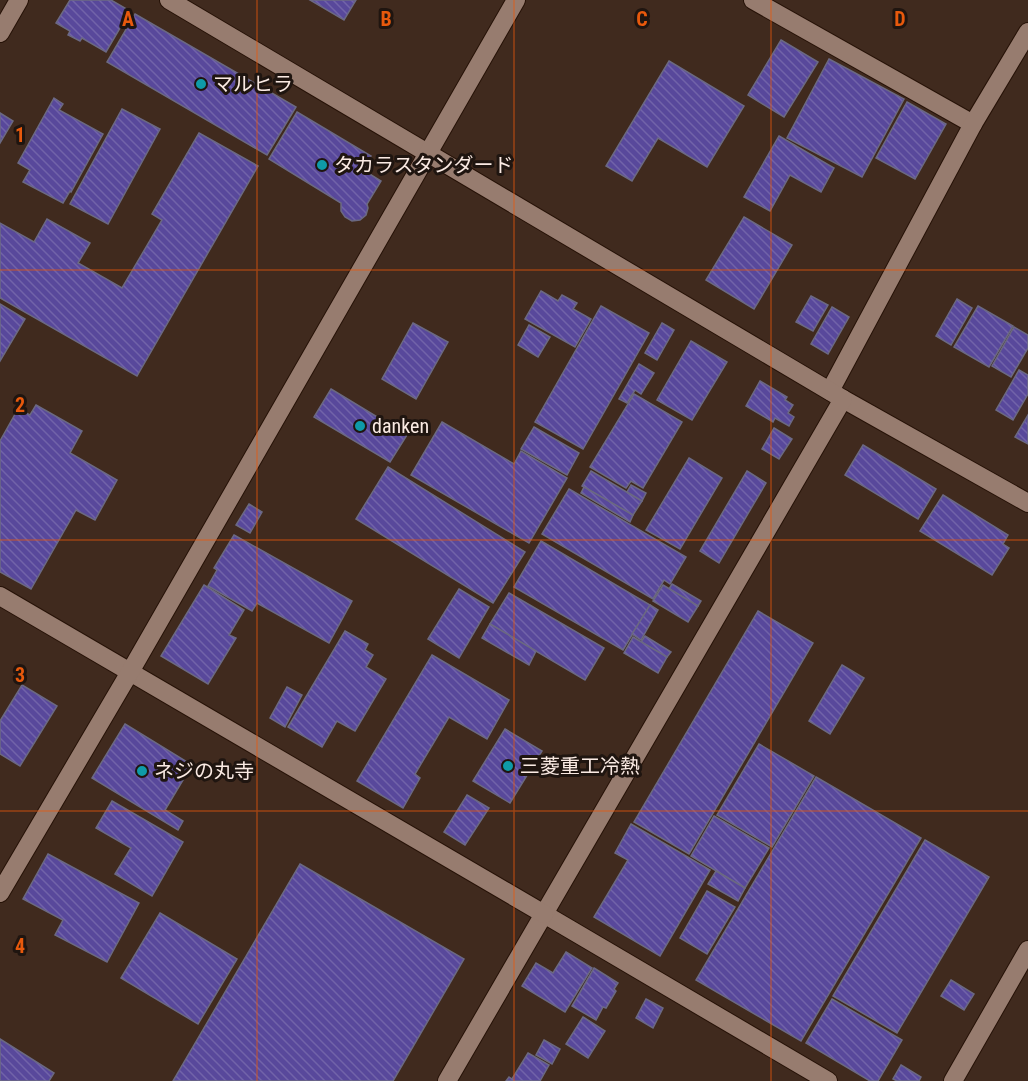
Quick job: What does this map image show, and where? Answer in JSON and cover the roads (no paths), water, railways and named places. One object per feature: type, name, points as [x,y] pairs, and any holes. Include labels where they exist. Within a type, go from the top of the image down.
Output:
[{"type":"street","points":[[0,33],[19,0]]},
{"type":"street","points":[[169,0],[837,395],[1028,503]]},
{"type":"street","points":[[0,893],[516,0]]},
{"type":"street","points":[[753,0],[973,124]]},
{"type":"street","points":[[447,1081],[837,395],[973,124],[1028,32]]},
{"type":"street","points":[[0,596],[828,1081]]},
{"type":"street","points":[[954,1081],[1028,950]]},
{"type":"place","name":"マルヒラ","points":[[201,84]]},
{"type":"place","name":"タカラスタンダード","points":[[322,165]]},
{"type":"place","name":"danken","points":[[360,426]]},
{"type":"place","name":"三菱重工冷熱","points":[[508,766]]},
{"type":"place","name":"ネジの丸寺","points":[[142,771]]}]
